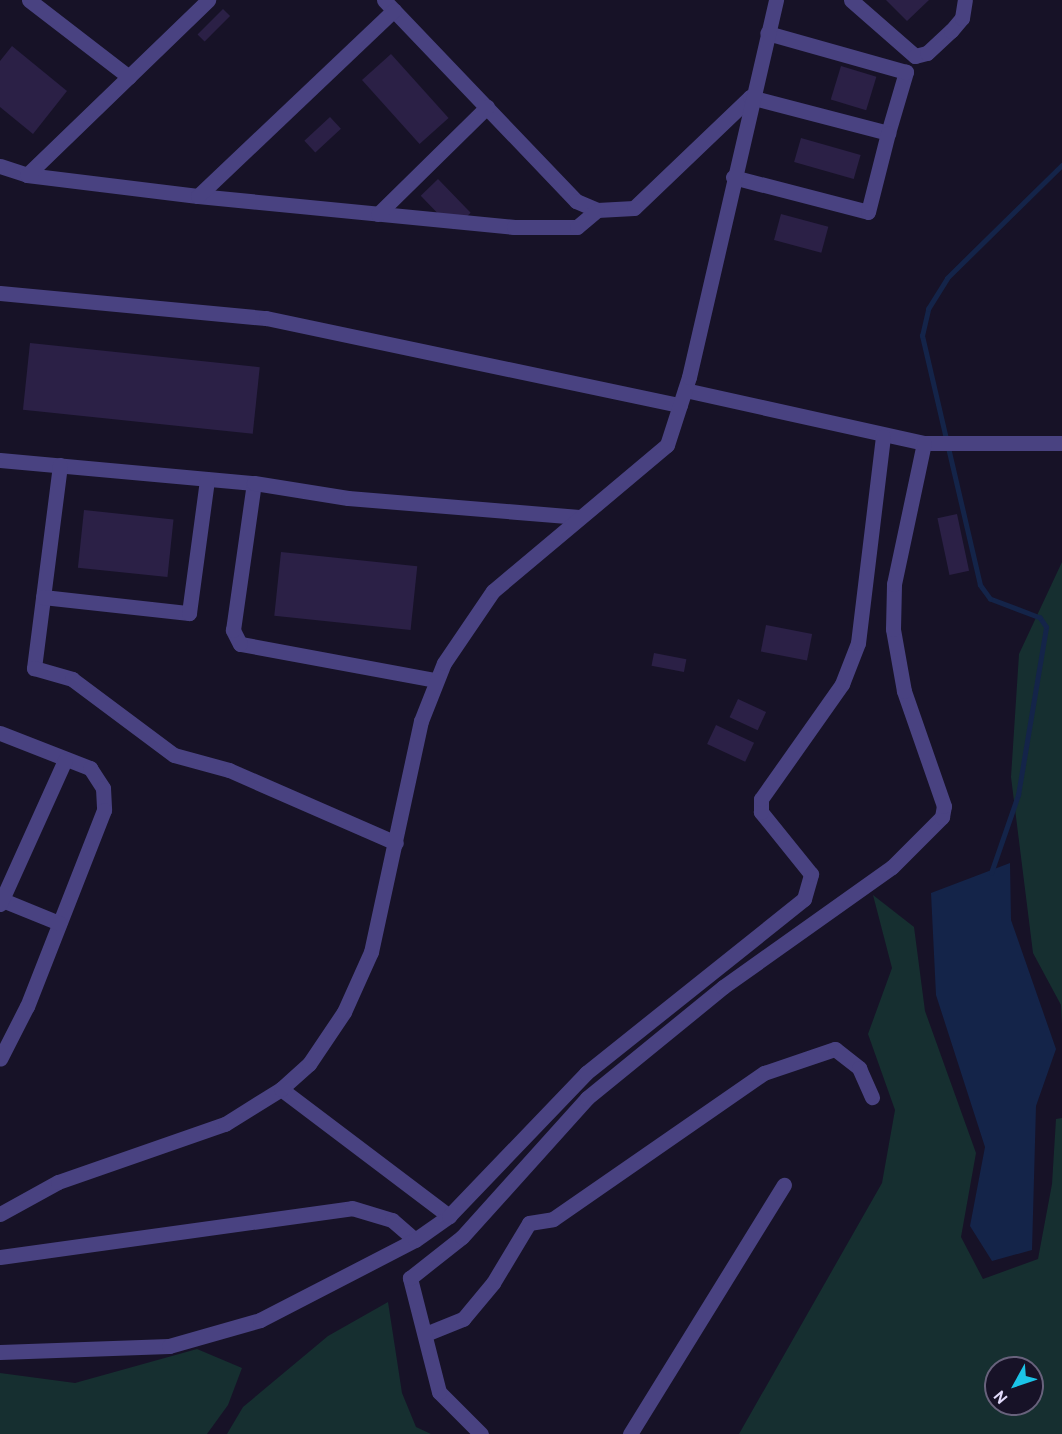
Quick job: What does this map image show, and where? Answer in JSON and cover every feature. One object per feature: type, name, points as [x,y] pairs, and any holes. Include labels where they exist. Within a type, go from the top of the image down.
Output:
[{"type":"street","points":[[29,0],[129,77]]},
{"type":"street","points":[[27,175],[208,0]]},
{"type":"street","points":[[0,1214],[58,1182],[225,1124],[281,1089],[309,1064],[344,1012],[371,952],[421,721],[435,680],[493,591],[667,445],[685,390],[750,97],[776,0]]},
{"type":"street","points":[[850,0],[915,56],[927,53],[951,31],[962,18],[965,0]]},
{"type":"street","points":[[198,195],[389,5],[576,201],[597,210],[634,208],[750,97]]},
{"type":"street","points":[[733,177],[868,212],[906,72],[767,33]]},
{"type":"street","points":[[750,97],[888,133]]},
{"type":"street","points":[[378,214],[487,107]]},
{"type":"street","points":[[0,166],[27,175],[198,195],[378,214],[562,229],[577,227],[597,210]]},
{"type":"street","points":[[0,293],[266,318],[680,405]]},
{"type":"street","points":[[685,390],[883,437],[924,443],[1062,443]]},
{"type":"street","points":[[0,1352],[169,1346],[260,1320],[415,1240],[449,1216],[586,1073],[804,898],[811,874],[761,812],[761,799],[842,684],[858,643],[883,437]]},
{"type":"street","points":[[481,1434],[439,1392],[428,1333],[410,1278],[462,1237],[553,1131],[723,987],[892,867],[938,825],[944,806],[904,691],[893,629],[894,584],[924,443]]},
{"type":"street","points":[[0,460],[254,483],[348,498],[579,518]]},
{"type":"street","points":[[60,465],[34,668],[72,680],[174,755],[229,770],[396,843]]},
{"type":"street","points":[[43,597],[189,613],[207,479]]},
{"type":"street","points":[[254,483],[233,630],[240,644],[435,680]]},
{"type":"street","points":[[0,733],[90,768],[103,788],[104,810],[59,923],[0,1059]]},
{"type":"street","points":[[59,923],[1,901],[65,760]]},
{"type":"street","points":[[428,1333],[463,1319],[493,1282],[529,1223],[553,1219],[764,1073],[834,1049],[859,1068],[872,1097]]},
{"type":"street","points":[[281,1089],[449,1216]]},
{"type":"street","points":[[630,1434],[784,1185]]},
{"type":"street","points":[[0,1257],[352,1208],[392,1220],[415,1240]]},
{"type":"green space","points":[[1062,562],[1062,1025],[1061,1005],[1033,953],[1011,777],[1019,654]]},
{"type":"green space","points":[[873,895],[914,927],[925,1011],[976,1153],[961,1237],[983,1279],[1038,1259],[1052,1184],[1056,1119],[1062,1118],[1062,1434],[739,1434],[882,1183],[895,1110],[868,1034],[892,968]]},
{"type":"green space","points":[[388,1302],[402,1393],[416,1427],[431,1434],[227,1434],[243,1407],[328,1336]]},
{"type":"green space","points":[[197,1349],[242,1368],[228,1405],[207,1434],[0,1434],[0,1373],[75,1383]]},
{"type":"water","points":[[1010,863],[1011,920],[1056,1049],[1036,1106],[1032,1250],[992,1261],[970,1226],[985,1147],[936,995],[931,893]]},
{"type":"building","points":[[886,0],[929,0],[907,21]]},
{"type":"building","points":[[223,9],[230,16],[205,42],[198,34]]},
{"type":"building","points":[[12,46],[67,91],[33,134],[0,107],[0,61]]},
{"type":"building","points":[[391,54],[449,118],[420,144],[362,80]]},
{"type":"building","points":[[841,66],[876,77],[866,110],[831,99]]},
{"type":"building","points":[[330,117],[341,129],[315,153],[304,141]]},
{"type":"building","points":[[801,138],[861,155],[854,179],[794,162]]},
{"type":"building","points":[[438,179],[471,213],[453,229],[421,196]]},
{"type":"building","points":[[781,214],[828,227],[821,253],[774,240]]},
{"type":"building","points":[[30,343],[260,367],[253,434],[23,410]]},
{"type":"building","points":[[84,510],[174,519],[167,577],[78,568]]},
{"type":"building","points":[[957,514],[969,571],[949,575],[937,518]]},
{"type":"building","points":[[281,552],[417,566],[411,630],[274,616]]},
{"type":"building","points":[[766,625],[812,634],[807,660],[761,652]]},
{"type":"building","points":[[654,653],[686,659],[684,672],[652,666]]},
{"type":"building","points":[[738,699],[766,712],[758,730],[730,717]]},
{"type":"building","points":[[716,725],[754,743],[745,762],[707,744]]},
{"type":"waterway","points":[[991,873],[1018,795],[1046,627],[1040,618],[990,599],[980,585],[922,336],[928,309],[947,278],[1062,165]]}]
